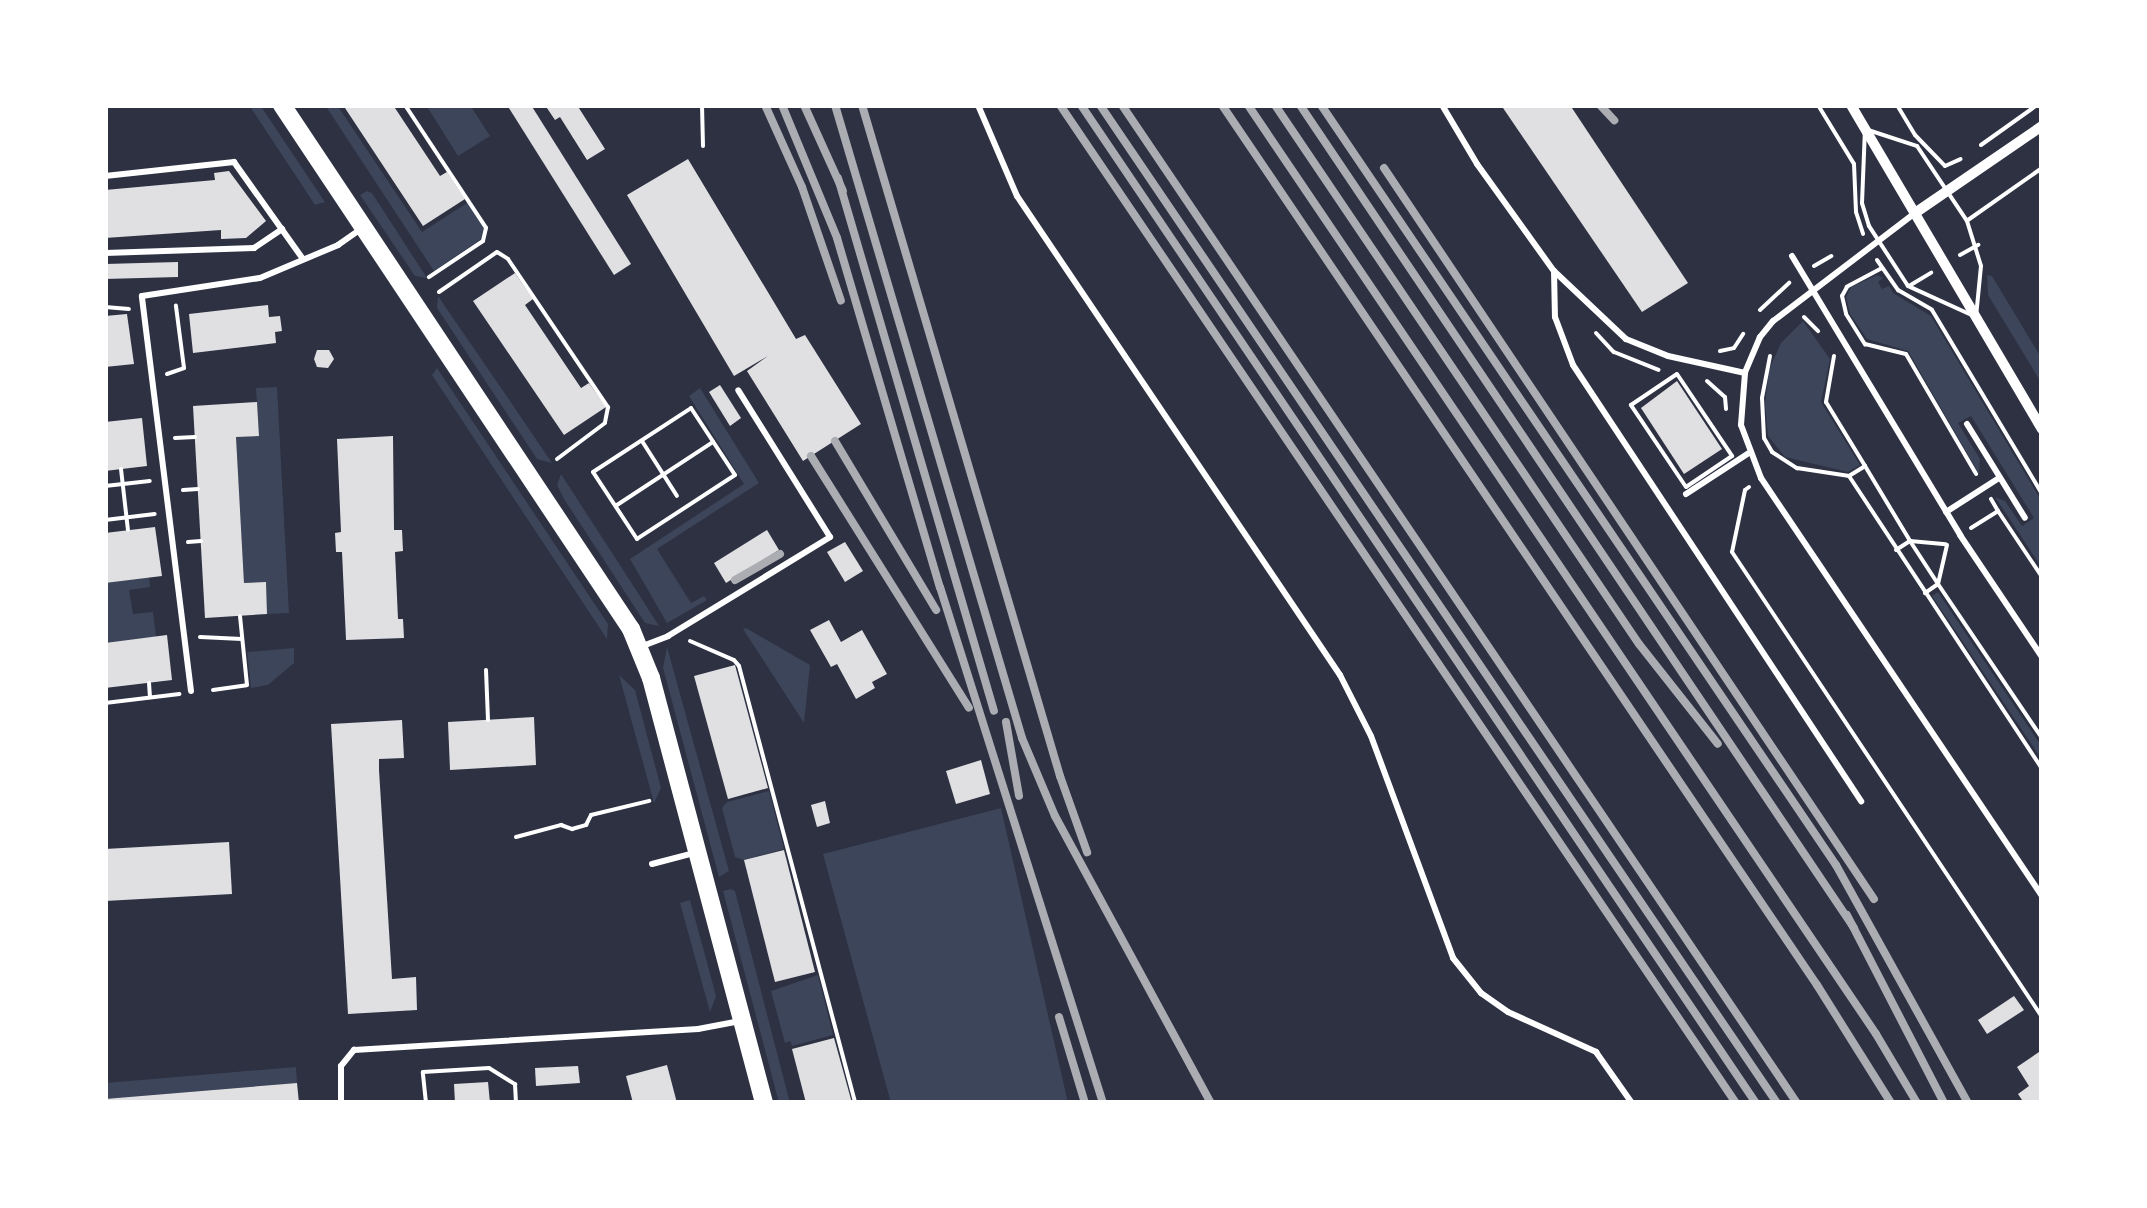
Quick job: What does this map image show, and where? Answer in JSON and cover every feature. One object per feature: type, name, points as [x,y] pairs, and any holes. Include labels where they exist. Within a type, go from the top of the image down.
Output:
[{"type":"street","points":[[282,105],[617,604],[639,647],[764,1103]]},
{"type":"street","points":[[1851,105],[2042,429]]},
{"type":"street","points":[[1914,213],[2042,126]]},
{"type":"lane","points":[[978,105],[1017,196],[1340,675],[1371,736],[1453,958],[1481,993],[1508,1012],[1596,1052],[1632,1103]]},
{"type":"lane","points":[[1442,105],[1477,164],[1554,271],[1626,339],[1668,356],[1745,373]]},
{"type":"lane","points":[[105,176],[234,162],[304,260]]},
{"type":"lane","points":[[1914,213],[1786,307],[1760,337],[1745,373],[1740,407],[1749,453],[1761,478],[2042,896]]},
{"type":"lane","points":[[191,691],[142,296],[260,278],[304,260],[363,228]]},
{"type":"lane","points":[[105,253],[254,248],[282,229]]},
{"type":"lane","points":[[1792,256],[1960,535],[2042,658]]},
{"type":"lane","points":[[1554,271],[1555,318],[1573,365],[1862,801]]},
{"type":"lane","points":[[639,647],[668,636],[830,537],[738,390]]},
{"type":"lane","points":[[1967,424],[2025,518]]},
{"type":"lane","points":[[1686,494],[1733,459],[1749,453]]},
{"type":"lane","points":[[1946,512],[2000,478]]},
{"type":"lane","points":[[652,864],[696,852]]},
{"type":"lane","points":[[341,1103],[342,1060],[354,1050],[698,1030],[742,1020]]},
{"type":"path","points":[[406,105],[486,228],[486,238],[429,277]]},
{"type":"path","points":[[702,105],[703,146]]},
{"type":"path","points":[[1818,105],[1854,164],[1856,212],[1868,245],[1898,290],[1932,310],[2042,494]]},
{"type":"path","points":[[1897,105],[1915,135],[1945,166],[1962,159]]},
{"type":"path","points":[[1977,148],[2037,105]]},
{"type":"path","points":[[1967,222],[2042,168]]},
{"type":"path","points":[[439,292],[497,252],[508,259],[608,407],[605,423],[557,459]]},
{"type":"path","points":[[1882,268],[1847,287],[1842,296],[1846,314],[1865,344],[1906,354],[1998,511],[2042,576]]},
{"type":"path","points":[[169,392],[167,374],[184,368],[175,298]]},
{"type":"path","points":[[1794,322],[1802,316],[1810,319],[1820,336]]},
{"type":"path","points":[[1592,327],[1614,352],[1644,366],[1692,378]]},
{"type":"path","points":[[1828,346],[1834,356],[1826,402],[1910,541],[2042,738]]},
{"type":"path","points":[[1774,348],[1765,370],[1762,398],[1764,438],[1772,452],[1797,468],[1849,476],[1865,466]]},
{"type":"path","points":[[1677,374],[1631,405],[1686,487],[1733,459]]},
{"type":"path","points":[[1677,374],[1733,459]]},
{"type":"path","points":[[1702,379],[1725,398],[1727,424]]},
{"type":"path","points":[[691,408],[735,475],[637,539],[594,472],[642,440],[691,408]]},
{"type":"path","points":[[173,423],[177,456]]},
{"type":"path","points":[[175,438],[195,436]]},
{"type":"path","points":[[642,440],[677,496]]},
{"type":"path","points":[[615,506],[714,442]]},
{"type":"path","points":[[1730,444],[1744,490],[1732,552],[2042,1017]]},
{"type":"path","points":[[121,469],[128,530]]},
{"type":"path","points":[[1849,476],[2042,769]]},
{"type":"path","points":[[1744,490],[1761,478]]},
{"type":"path","points":[[105,486],[155,480]]},
{"type":"path","points":[[184,507],[181,490],[198,489]]},
{"type":"path","points":[[1896,550],[1910,541],[1947,544],[1998,511]]},
{"type":"path","points":[[105,520],[160,513]]},
{"type":"path","points":[[186,525],[190,559]]},
{"type":"path","points":[[188,542],[200,541]]},
{"type":"path","points":[[1926,593],[1938,584],[1947,544]]},
{"type":"path","points":[[213,690],[246,685],[240,616]]},
{"type":"path","points":[[198,624],[200,640],[242,638]]},
{"type":"path","points":[[684,642],[692,640],[734,660],[738,666],[854,1103]]},
{"type":"path","points":[[486,670],[488,720]]},
{"type":"path","points":[[149,683],[150,698]]},
{"type":"path","points":[[516,837],[561,825],[572,829],[586,825],[591,816],[649,801]]},
{"type":"path","points":[[426,1103],[423,1072],[490,1068],[515,1084],[516,1103]]},
{"type":"shaded area","points":[[249,105],[260,105],[325,202],[315,205]]},
{"type":"shaded area","points":[[325,105],[337,105],[422,232],[467,203],[484,226],[484,237],[434,271]]},
{"type":"shaded area","points":[[426,105],[470,105],[490,136],[458,156]]},
{"type":"shaded area","points":[[367,191],[427,278],[415,276],[360,195]]},
{"type":"shaded area","points":[[1877,275],[1883,278],[1878,282],[1882,289],[1889,286],[1893,293],[1931,316],[2042,502],[2042,568],[1995,497],[2005,501],[2022,526],[2034,518],[1971,416],[1958,423],[1980,459],[1979,474],[1908,351],[1867,339],[1850,314],[1846,297],[1851,287]]},
{"type":"shaded area","points":[[1987,275],[1992,276],[2042,359],[2042,384],[1988,295]]},
{"type":"shaded area","points":[[438,296],[552,463],[537,459],[437,308]]},
{"type":"shaded area","points":[[1803,321],[1830,359],[1821,402],[1860,465],[1848,472],[1785,457],[1768,436],[1765,404],[1769,370],[1781,343]]},
{"type":"shaded area","points":[[437,368],[608,624],[607,639],[432,375]]},
{"type":"shaded area","points":[[277,387],[289,613],[267,614],[266,582],[244,583],[236,437],[259,436],[256,388]]},
{"type":"shaded area","points":[[700,388],[759,483],[657,549],[691,603],[704,596],[707,600],[667,623],[630,559],[744,484],[689,396]]},
{"type":"shaded area","points":[[561,474],[659,626],[645,623],[564,499],[557,485]]},
{"type":"shaded area","points":[[149,577],[150,587],[129,590],[133,614],[153,612],[156,637],[105,643],[105,583]]},
{"type":"shaded area","points":[[1938,592],[2042,747],[2042,760],[1932,596]]},
{"type":"shaded area","points":[[743,629],[810,665],[804,723]]},
{"type":"shaded area","points":[[667,647],[729,871],[719,877],[663,668]]},
{"type":"shaded area","points":[[294,648],[294,663],[268,685],[251,688],[247,652]]},
{"type":"shaded area","points":[[619,675],[635,690],[661,788],[654,803]]},
{"type":"shaded area","points":[[769,791],[784,849],[743,860],[735,857],[722,808],[727,802]]},
{"type":"shaded area","points":[[1001,808],[1068,1103],[891,1103],[823,854]]},
{"type":"shaded area","points":[[723,891],[735,891],[790,1103],[779,1103]]},
{"type":"shaded area","points":[[690,900],[716,996],[710,1012],[680,903]]},
{"type":"shaded area","points":[[818,975],[833,1035],[792,1046],[790,1041],[785,1043],[771,991]]},
{"type":"shaded area","points":[[296,1067],[297,1083],[105,1099],[105,1083]]},
{"type":"building","points":[[343,105],[393,105],[440,176],[447,172],[465,199],[423,226]]},
{"type":"building","points":[[507,105],[531,105],[631,264],[614,275]]},
{"type":"building","points":[[545,105],[577,105],[605,149],[587,160],[560,117],[555,120]]},
{"type":"building","points":[[1501,105],[1570,105],[1688,283],[1642,312]]},
{"type":"building","points":[[688,159],[796,339],[805,335],[861,424],[803,461],[747,371],[768,356],[734,376],[627,195]]},
{"type":"building","points":[[229,171],[266,221],[246,238],[221,239],[221,230],[105,238],[105,190],[215,180],[214,173]]},
{"type":"building","points":[[178,262],[178,277],[105,279],[105,264]]},
{"type":"building","points":[[515,273],[533,299],[525,305],[581,388],[589,383],[606,407],[564,435],[473,301]]},
{"type":"building","points":[[268,305],[269,317],[280,316],[282,331],[275,332],[276,343],[193,353],[189,314]]},
{"type":"building","points":[[127,314],[134,364],[105,367],[105,316]]},
{"type":"building","points":[[317,350],[329,350],[334,359],[328,368],[317,367]]},
{"type":"building","points":[[1677,381],[1722,449],[1684,474],[1641,408]]},
{"type":"building","points":[[720,385],[741,418],[730,426],[709,392]]},
{"type":"building","points":[[257,402],[259,436],[236,437],[244,583],[266,582],[267,614],[205,618],[193,406]]},
{"type":"building","points":[[142,418],[147,466],[105,471],[105,422]]},
{"type":"building","points":[[393,436],[394,530],[402,530],[403,551],[395,552],[398,619],[403,619],[404,638],[346,640],[342,552],[336,552],[335,533],[341,532],[337,439]]},
{"type":"building","points":[[155,527],[162,576],[105,583],[105,533]]},
{"type":"building","points":[[767,530],[779,550],[726,583],[714,563]]},
{"type":"building","points":[[845,542],[863,571],[845,582],[827,552]]},
{"type":"building","points":[[829,620],[841,642],[862,630],[887,674],[872,682],[875,688],[856,699],[837,664],[831,667],[810,630]]},
{"type":"building","points":[[167,635],[172,680],[105,688],[105,643]]},
{"type":"building","points":[[735,665],[768,788],[728,799],[694,676]]},
{"type":"building","points":[[534,717],[536,765],[450,770],[448,722]]},
{"type":"building","points":[[402,720],[404,758],[379,759],[379,770],[392,979],[416,977],[417,1010],[348,1014],[331,724]]},
{"type":"building","points":[[981,760],[990,794],[956,804],[946,771]]},
{"type":"building","points":[[825,801],[830,823],[817,827],[811,805]]},
{"type":"building","points":[[229,842],[232,894],[105,901],[105,849]]},
{"type":"building","points":[[784,850],[815,972],[775,982],[744,860]]},
{"type":"building","points":[[2014,996],[2024,1010],[1987,1034],[1978,1020]]},
{"type":"building","points":[[834,1038],[852,1103],[806,1103],[792,1049]]},
{"type":"building","points":[[2042,1050],[2042,1103],[2024,1103],[2018,1094],[2029,1086],[2017,1067]]},
{"type":"building","points":[[667,1065],[677,1103],[633,1103],[626,1076]]},
{"type":"building","points":[[578,1066],[580,1083],[536,1086],[535,1068]]},
{"type":"building","points":[[488,1082],[490,1103],[455,1103],[454,1084]]},
{"type":"building","points":[[297,1083],[299,1103],[105,1103],[105,1099]]},
{"type":"railway","points":[[765,105],[802,187],[841,301]]},
{"type":"railway","points":[[782,105],[837,238],[940,587],[1103,1103]]},
{"type":"railway","points":[[804,105],[843,191]]},
{"type":"railway","points":[[835,105],[1022,738],[1055,816],[1211,1103]]},
{"type":"railway","points":[[862,105],[1060,776],[1087,852]]},
{"type":"railway","points":[[1060,105],[1736,1103]]},
{"type":"railway","points":[[1081,105],[1756,1103]]},
{"type":"railway","points":[[1100,105],[1777,1103]]},
{"type":"railway","points":[[1122,105],[1797,1103]]},
{"type":"railway","points":[[1222,105],[1817,985],[1891,1103]]},
{"type":"railway","points":[[1248,105],[1876,1034],[1917,1103]]},
{"type":"railway","points":[[1275,105],[1639,644],[1718,744]]},
{"type":"railway","points":[[1300,105],[1854,928]]},
{"type":"railway","points":[[1321,105],[1836,865],[1968,1103]]},
{"type":"railway","points":[[1600,105],[1614,120]]},
{"type":"railway","points":[[1384,168],[1874,899]]},
{"type":"railway","points":[[838,178],[994,711]]},
{"type":"railway","points":[[835,441],[936,610]]},
{"type":"railway","points":[[811,456],[969,708]]},
{"type":"railway","points":[[735,580],[780,554]]},
{"type":"railway","points":[[1006,722],[1019,796]]},
{"type":"railway","points":[[1847,915],[1944,1103]]},
{"type":"railway","points":[[1059,1017],[1085,1103]]}]
